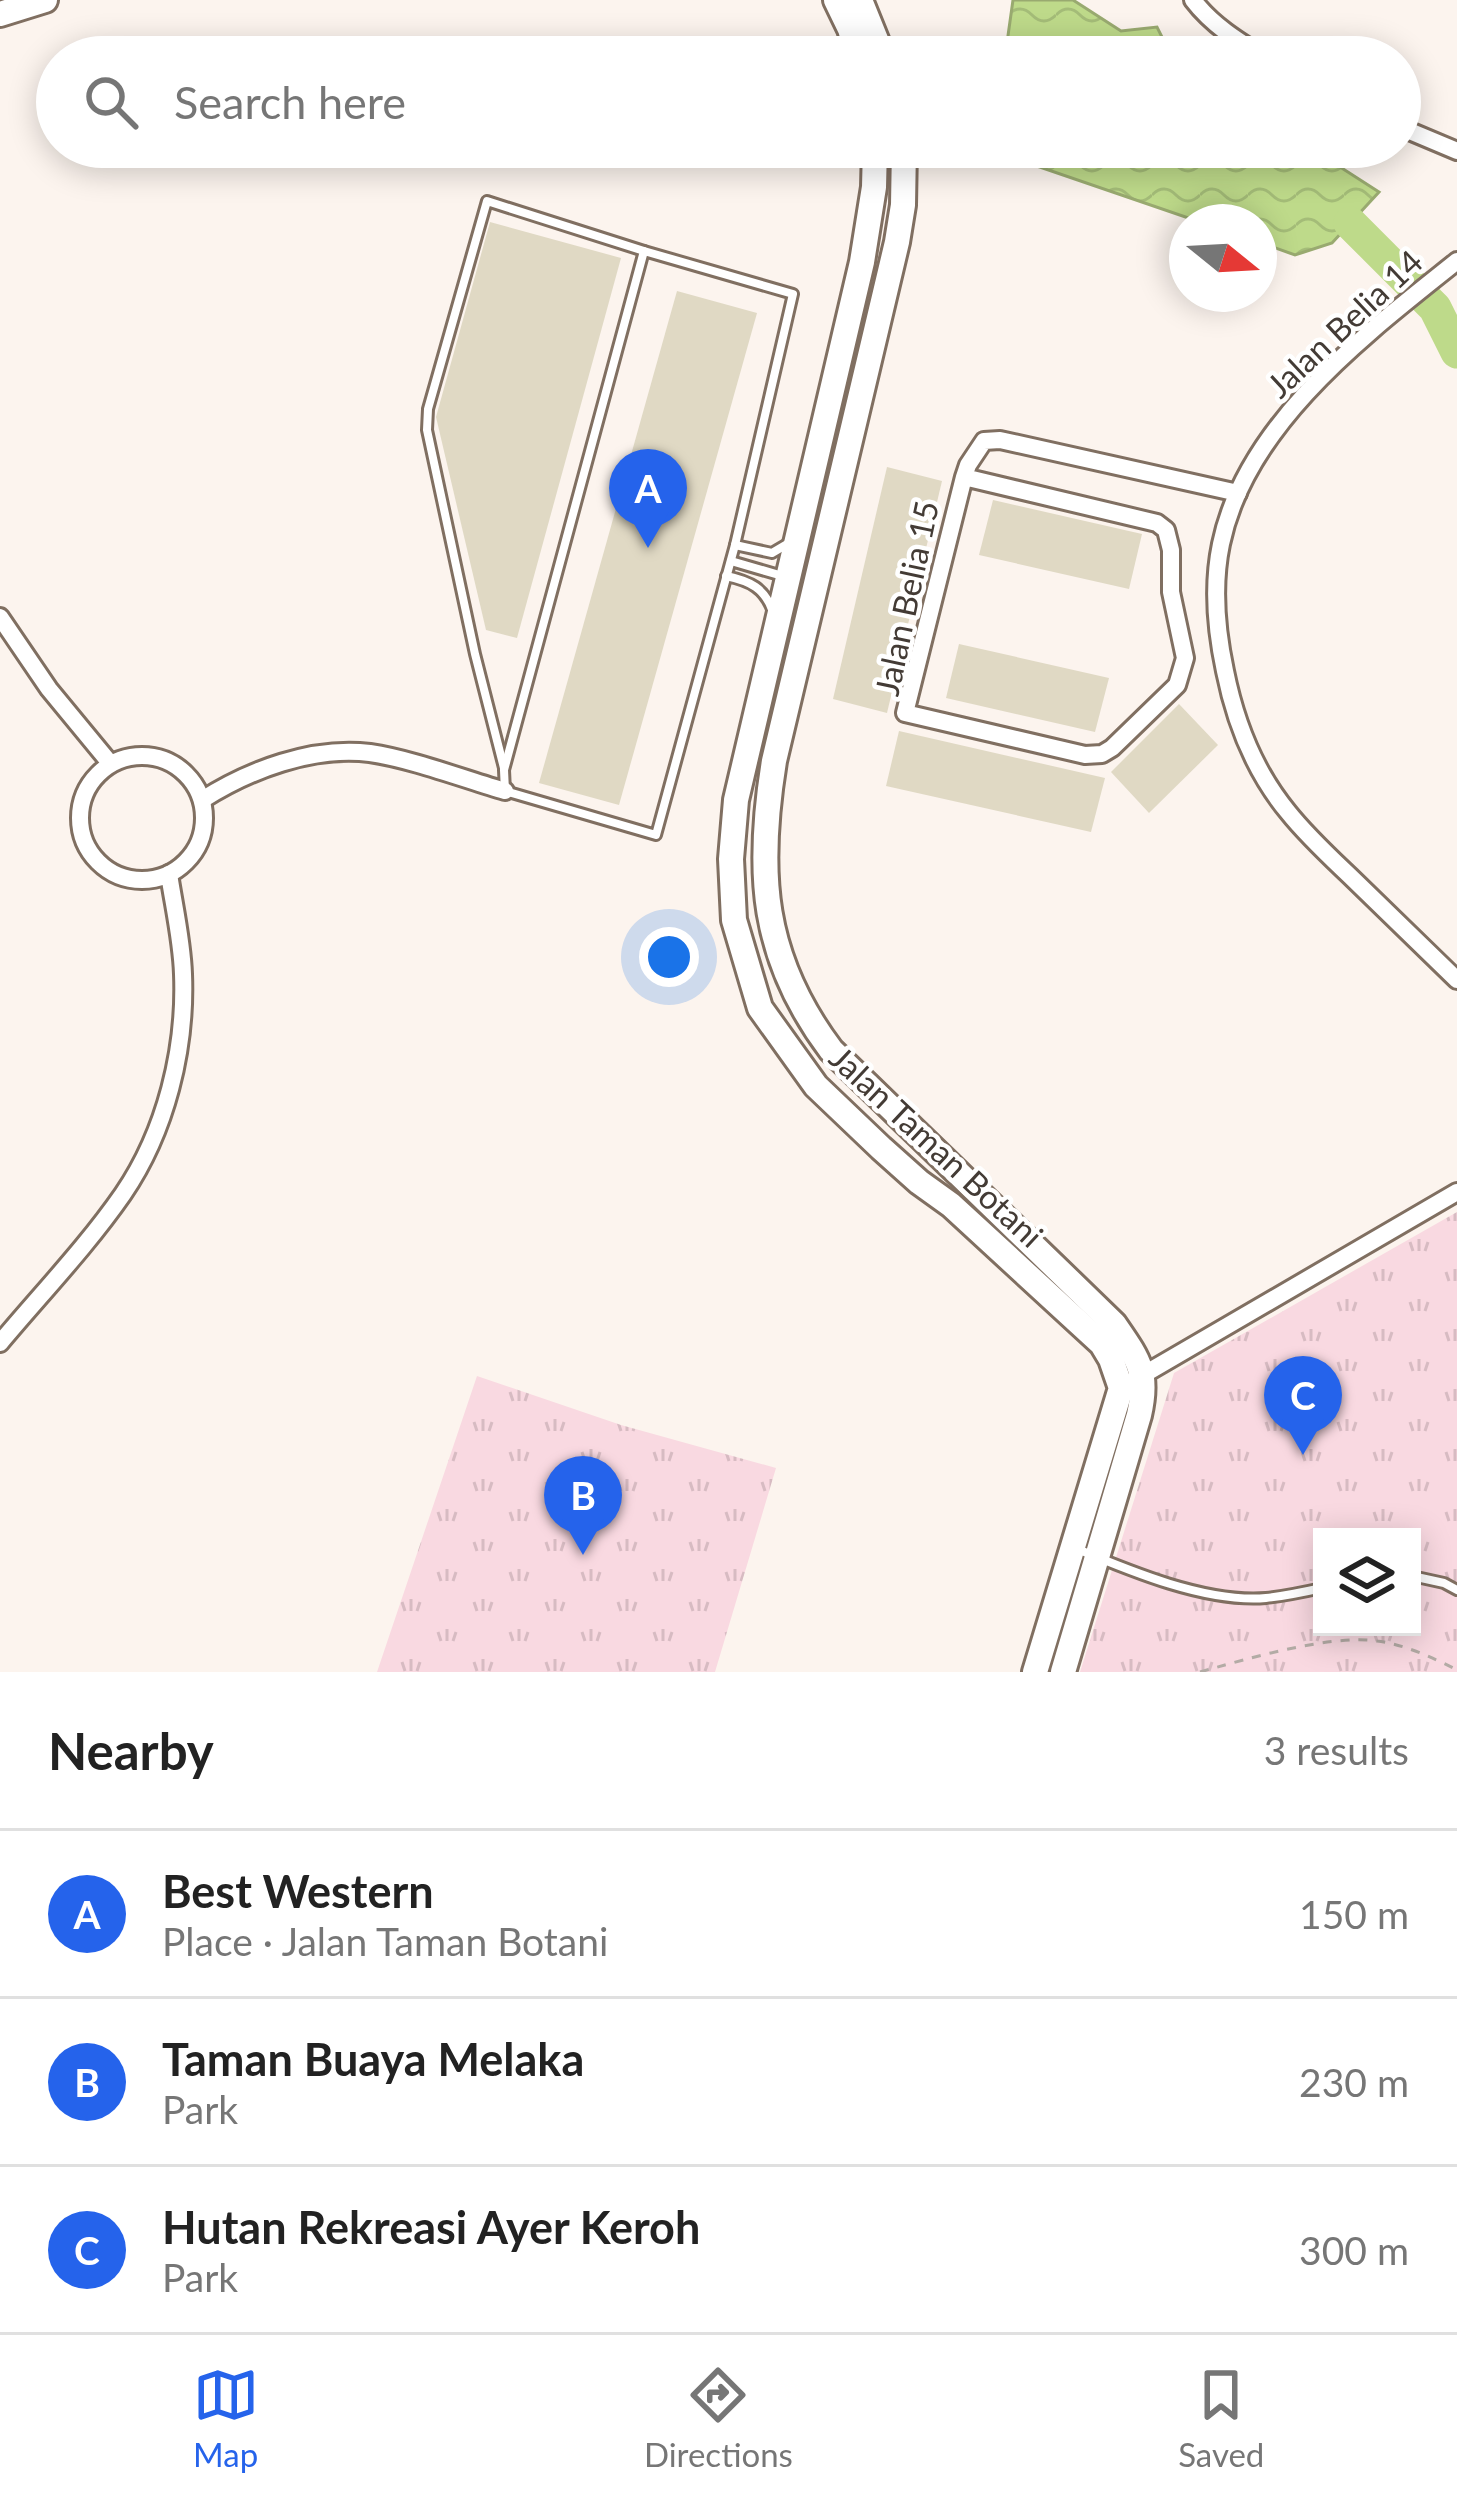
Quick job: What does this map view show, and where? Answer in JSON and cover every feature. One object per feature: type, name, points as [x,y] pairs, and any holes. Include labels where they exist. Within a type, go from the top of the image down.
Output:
[{"type":"street","points":[[0,14],[45,0]]},
{"type":"street","points":[[836,0],[852,36]]},
{"type":"street","points":[[860,0],[875,36]]},
{"type":"street","points":[[1193,0],[1231,36]]},
{"type":"street","points":[[1421,136],[1457,152]]},
{"type":"street","name":"Jalan Taman Botani","points":[[874,168],[768,797],[764,856],[769,915],[799,1003],[831,1050],[1114,1324],[1132,1382]]},
{"type":"street","name":"Jalan Taman Botani","points":[[813,534],[897,242],[904,168]]},
{"type":"street","name":"Jalan Belia 14","points":[[1457,260],[1380,323],[1282,420],[1238,493],[1221,542],[1215,622],[1227,685],[1250,750],[1286,810],[1457,980]]},
{"type":"street","name":"Jalan Belia 15","points":[[964,478],[1157,523],[1166,530],[1171,592],[1185,658],[1183,672],[1177,685],[1112,748],[1085,755],[905,713],[964,478],[968,465],[984,442],[1000,440],[1238,493]]},
{"type":"street","points":[[787,577],[809,562],[813,534]]},
{"type":"street","name":"Jalan Taman Botani","points":[[787,577],[736,800],[731,859],[734,920],[760,1007],[816,1086],[1102,1344],[1132,1382]]},
{"type":"street","points":[[0,617],[110,764]]},
{"type":"street","points":[[202,800],[276,764],[327,754],[369,753],[505,790]]},
{"type":"street","points":[[128,756],[165,759],[194,783],[202,800],[202,835],[195,851],[169,874],[132,880],[98,863],[87,848],[80,830],[80,810],[95,776],[110,764],[128,756]]},
{"type":"street","points":[[0,1343],[125,1191],[158,1124],[182,1027],[183,973],[169,874]]},
{"type":"street","points":[[1035,1672],[1132,1382],[1457,1192]]},
{"type":"street","points":[[1063,1672],[1139,1415],[1144,1391],[1132,1382]]},
{"type":"lane","points":[[487,201],[794,294],[735,545],[656,835],[505,790],[427,430],[428,410],[487,201]]},
{"type":"lane","points":[[504,770],[644,251]]},
{"type":"lane","points":[[735,545],[772,554],[813,534]]},
{"type":"lane","points":[[730,561],[787,577]]},
{"type":"lane","points":[[726,576],[751,583],[768,597],[776,620]]},
{"type":"lane","points":[[1074,1547],[1223,1597],[1264,1598],[1313,1590]]},
{"type":"lane","points":[[1421,1578],[1457,1590]]},
{"type":"path","points":[[1200,1672],[1248,1658],[1363,1639],[1384,1641],[1457,1670]]},
{"type":"green space","points":[[1457,1212],[1457,1672],[1080,1672],[1174,1373]]},
{"type":"green space","points":[[477,1376],[621,1425],[776,1468],[715,1672],[377,1672]]},
{"type":"water","points":[[1013,0],[1073,0],[1121,31],[1157,27],[1162,36],[1008,36]]},
{"type":"water","points":[[1043,168],[1342,168],[1379,192],[1332,243],[1295,255],[1277,248],[1277,204],[1169,204],[1169,211]]},
{"type":"building","points":[[490,222],[621,258],[517,638],[486,630],[436,417]]},
{"type":"building","points":[[677,291],[757,313],[619,805],[539,783]]},
{"type":"building","points":[[887,467],[942,481],[887,713],[833,699]]},
{"type":"building","points":[[993,500],[1142,534],[1129,589],[979,555]]},
{"type":"building","points":[[959,644],[1109,678],[1095,732],[946,698]]},
{"type":"building","points":[[1179,704],[1218,745],[1149,813],[1111,772]]},
{"type":"building","points":[[899,731],[1105,778],[1091,832],[886,786]]},
{"type":"waterway","points":[[1350,223],[1435,308],[1457,352]]},
{"type":"place","name":"Best Western","points":[[648,548]]},
{"type":"place","name":"Hutan Rekreasi Ayer Keroh","points":[[1303,1455]]},
{"type":"place","name":"Taman Buaya Melaka","points":[[583,1555]]}]
